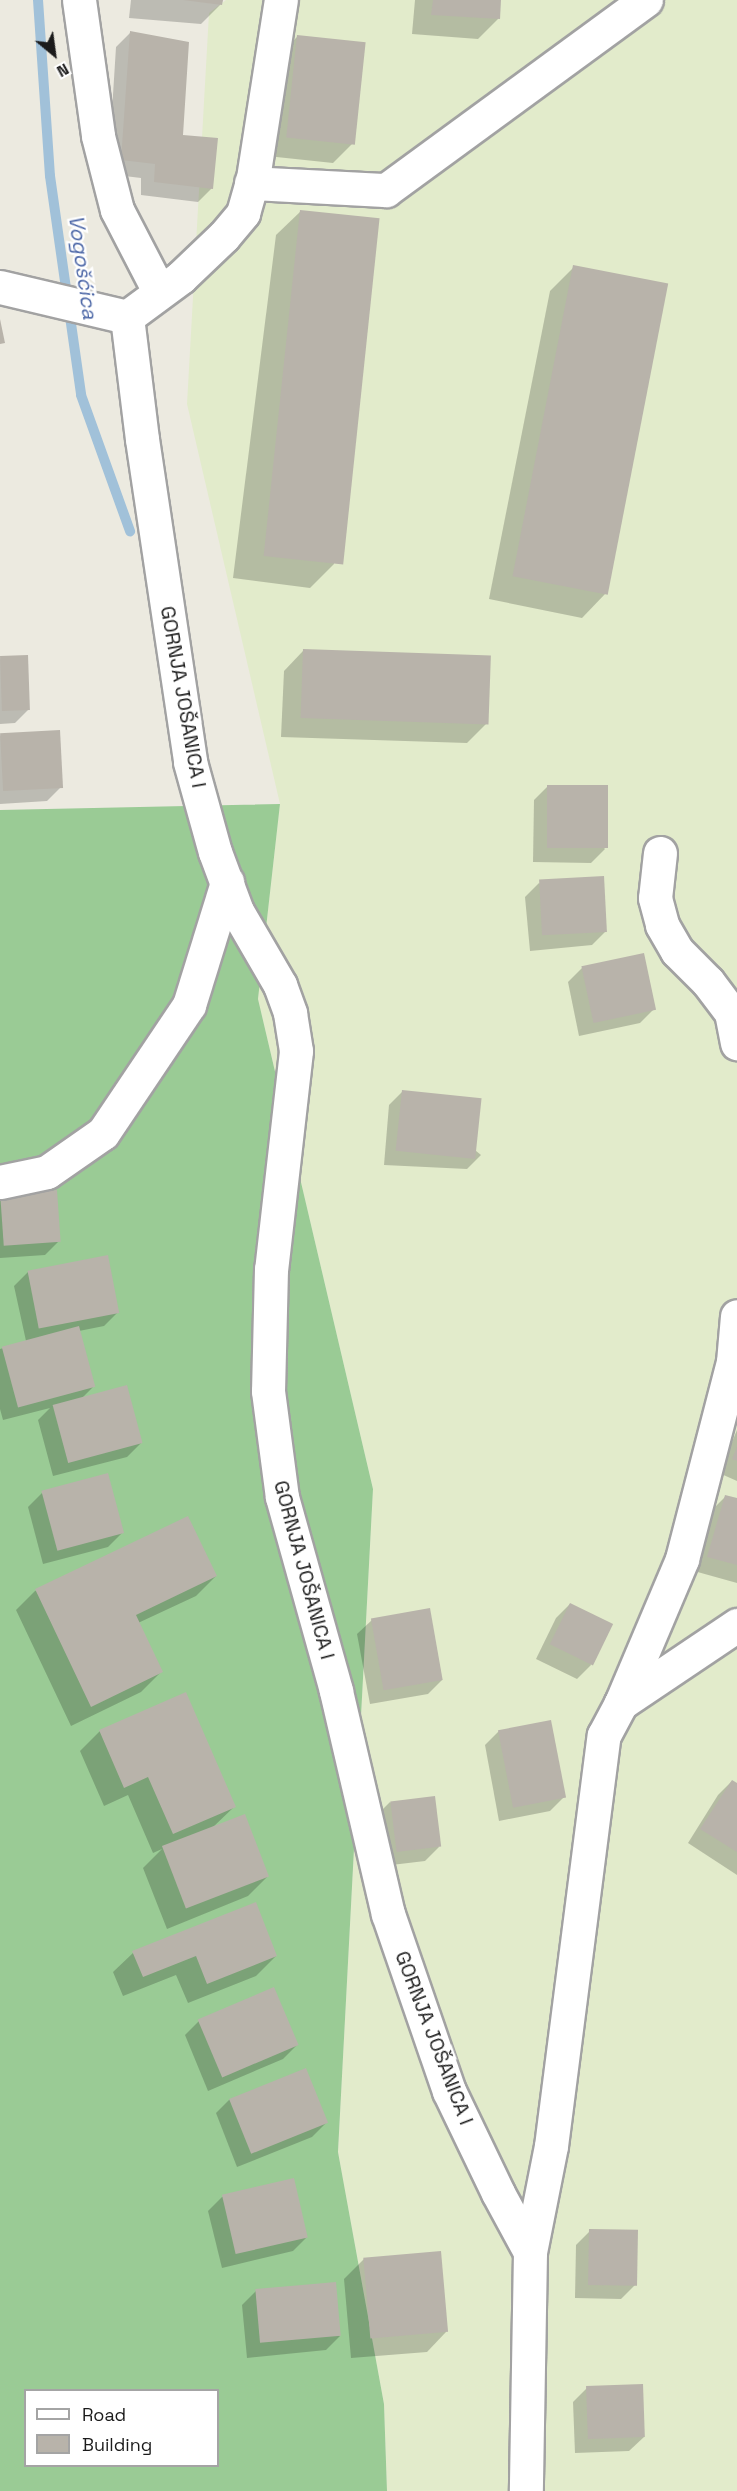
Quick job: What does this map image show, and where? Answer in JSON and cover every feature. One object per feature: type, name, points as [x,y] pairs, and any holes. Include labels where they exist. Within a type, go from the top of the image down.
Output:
[{"type":"street","points":[[80,0],[98,136],[117,210],[159,291]]},
{"type":"street","points":[[0,287],[115,314],[181,277],[224,236],[243,213],[251,183],[281,0]]},
{"type":"street","points":[[251,183],[386,190],[646,0]]},
{"type":"street","name":"GORNJA JOŠANICA I","points":[[115,314],[142,439],[190,762],[215,852],[237,911],[280,985],[290,1013],[296,1051],[271,1269],[268,1391],[282,1497],[336,1691],[388,1914],[449,2091],[498,2193],[530,2252],[526,2491]]},
{"type":"street","points":[[660,853],[655,898],[662,925],[677,951],[708,982],[731,1012],[737,1042]]},
{"type":"street","points":[[0,1182],[47,1172],[103,1133],[189,1005],[227,882]]},
{"type":"street","points":[[530,2252],[551,2146],[604,1735],[621,1703],[682,1559],[733,1362],[737,1316]]},
{"type":"street","points":[[621,1703],[737,1625]]},
{"type":"green space","points":[[226,0],[737,0],[737,2491],[387,2491],[384,2404],[338,2152],[373,1489],[258,999],[280,804],[187,404],[209,13]]},
{"type":"green space","points":[[280,804],[258,999],[373,1489],[338,2152],[384,2404],[387,2491],[0,2491],[0,810]]},
{"type":"building","points":[[183,0],[223,0],[222,5]]},
{"type":"building","points":[[433,0],[501,0],[500,19],[431,15]]},
{"type":"building","points":[[130,31],[189,42],[183,135],[218,138],[213,189],[154,182],[155,164],[121,160]]},
{"type":"building","points":[[297,35],[366,42],[355,145],[286,137]]},
{"type":"building","points":[[300,210],[380,218],[343,564],[264,556]]},
{"type":"building","points":[[573,265],[668,284],[608,595],[513,576]]},
{"type":"building","points":[[0,319],[5,343],[0,344]]},
{"type":"building","points":[[303,649],[491,656],[488,725],[301,718]]},
{"type":"building","points":[[28,655],[30,710],[2,711],[0,656]]},
{"type":"building","points":[[60,730],[63,788],[3,791],[0,733]]},
{"type":"building","points":[[547,785],[608,785],[608,848],[547,848]]},
{"type":"building","points":[[604,876],[607,932],[542,935],[539,879]]},
{"type":"building","points":[[644,953],[656,1010],[593,1023],[581,966]]},
{"type":"building","points":[[402,1090],[482,1098],[475,1159],[396,1151]]},
{"type":"building","points":[[57,1190],[61,1242],[4,1246],[0,1194]]},
{"type":"building","points":[[108,1255],[119,1313],[39,1329],[28,1271]]},
{"type":"building","points":[[79,1326],[95,1387],[18,1408],[2,1347]]},
{"type":"building","points":[[127,1385],[143,1443],[68,1463],[53,1405]]},
{"type":"building","points":[[737,1447],[737,1461],[732,1459]]},
{"type":"building","points":[[108,1473],[124,1533],[57,1551],[41,1491]]},
{"type":"building","points":[[725,1495],[737,1498],[737,1565],[707,1557]]},
{"type":"building","points":[[188,1516],[217,1576],[136,1615],[163,1672],[91,1707],[35,1589]]},
{"type":"building","points":[[570,1603],[613,1624],[593,1665],[550,1644]]},
{"type":"building","points":[[430,1608],[443,1680],[384,1690],[371,1618]]},
{"type":"building","points":[[186,1692],[236,1807],[173,1834],[148,1777],[124,1788],[99,1730]]},
{"type":"building","points":[[551,1720],[566,1798],[513,1808],[498,1730]]},
{"type":"building","points":[[732,1780],[737,1783],[737,1852],[700,1829]]},
{"type":"building","points":[[435,1796],[441,1847],[397,1852],[390,1801]]},
{"type":"building","points":[[245,1814],[269,1877],[186,1908],[162,1846]]},
{"type":"building","points":[[256,1902],[277,1956],[207,1984],[196,1956],[143,1977],[132,1951]]},
{"type":"building","points":[[274,1987],[299,2045],[222,2077],[198,2019]]},
{"type":"building","points":[[306,2068],[328,2123],[251,2154],[229,2099]]},
{"type":"building","points":[[294,2178],[308,2237],[236,2254],[222,2195]]},
{"type":"building","points":[[589,2229],[638,2230],[637,2286],[588,2285]]},
{"type":"building","points":[[441,2251],[448,2332],[370,2338],[363,2258]]},
{"type":"building","points":[[336,2282],[341,2336],[260,2343],[255,2289]]},
{"type":"building","points":[[643,2384],[645,2437],[588,2439],[586,2386]]},
{"type":"waterway","name":"Vogošćica","points":[[38,0],[50,176],[81,395],[130,531]]}]
